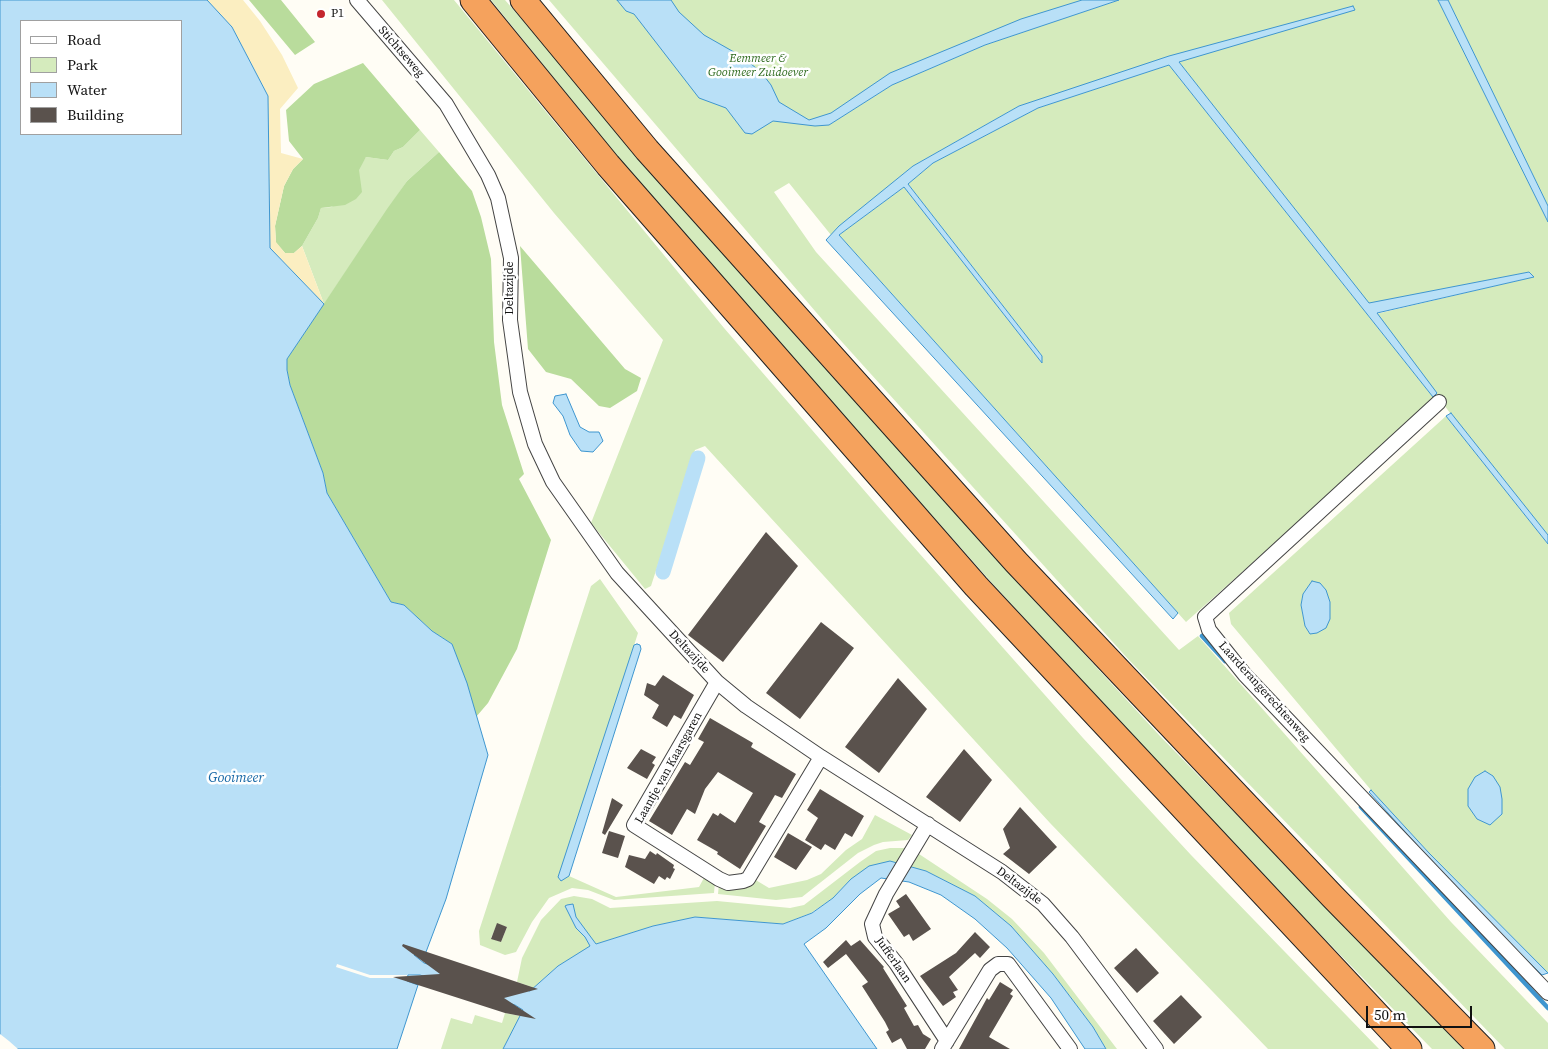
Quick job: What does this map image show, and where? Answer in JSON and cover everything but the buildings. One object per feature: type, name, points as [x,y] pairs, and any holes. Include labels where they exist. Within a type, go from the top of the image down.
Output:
[{"type":"highway","points":[[473,0],[608,165],[976,586],[1408,1049]]},
{"type":"highway","points":[[523,0],[660,165],[1016,562],[1333,897],[1482,1049]]},
{"type":"street","name":"Stichtseweg","points":[[357,0],[446,104]]},
{"type":"street","name":"Deltazijde","points":[[446,104],[478,155],[498,198],[511,258],[510,320],[520,392],[538,452],[553,482],[617,573],[717,682],[763,719],[1002,872],[1044,904],[1072,937],[1156,1049]]},
{"type":"street","name":"Laarderangerechtenweg","points":[[1439,402],[1205,617],[1209,630],[1245,675],[1548,993]]},
{"type":"street","name":"Laantje van Kaarsgaren","points":[[717,682],[634,825],[719,879],[728,882],[743,881],[748,879],[821,757]]},
{"type":"street","name":"Jufferlaan","points":[[928,824],[886,894],[872,924],[875,937],[896,963],[944,1045],[990,970],[998,964],[1008,964],[1070,1049]]},
{"type":"green space","points":[[249,0],[281,0],[315,42],[295,55]]},
{"type":"green space","points":[[382,0],[454,0],[724,328],[888,518],[1083,738],[1191,855],[1379,1049],[1268,1049],[1050,823],[705,446],[695,450],[651,586],[645,589],[591,523],[663,340],[554,213]]},
{"type":"green space","points":[[491,0],[505,0],[797,337],[1160,736],[1465,1049],[1432,1049],[1247,859],[992,583],[804,371],[634,177]]},
{"type":"green space","name":"Eemmeer & Gooimeer Zuidoever","points":[[549,0],[1098,0],[909,68],[829,125],[892,85],[985,45],[1119,0],[1438,0],[1548,222],[1548,535],[1450,413],[1376,314],[1533,277],[1529,272],[1369,304],[1178,61],[1353,6],[1019,106],[913,166],[831,235],[789,183],[774,192],[816,252],[1179,650],[1198,636],[1451,922],[1548,1023],[1548,1049],[1505,1049],[1129,660],[833,332]]},
{"type":"green space","points":[[1448,0],[1548,0],[1548,206]]},
{"type":"green space","points":[[363,63],[420,130],[403,147],[394,151],[388,160],[366,157],[359,170],[362,192],[356,199],[345,205],[321,208],[318,218],[302,246],[294,253],[285,253],[276,243],[275,226],[284,186],[293,169],[303,159],[289,141],[286,110],[314,84]]},
{"type":"green space","points":[[1169,65],[1433,397],[1434,401],[1186,622],[839,235],[904,187],[1042,363],[1042,356],[908,184],[933,163],[1038,108]]},
{"type":"green space","points":[[420,130],[439,152],[407,181],[324,304],[302,246],[318,218],[321,208],[332,207],[366,157],[388,160],[394,151],[403,147]]},
{"type":"green space","points":[[439,152],[472,191],[481,217],[491,259],[494,342],[502,405],[524,474],[519,479],[551,540],[517,649],[488,703],[476,717],[452,644],[432,631],[404,605],[391,602],[327,493],[323,473],[290,385],[287,370],[287,359],[387,209],[407,181]]},
{"type":"green space","points":[[520,246],[625,369],[641,378],[637,391],[610,408],[599,406],[571,379],[546,372],[528,349]]},
{"type":"green space","points":[[1446,416],[1548,544],[1548,973],[1429,853],[1371,790],[1231,624],[1229,613]],"holes":[[[1303,594],[1317,633],[1310,633],[1305,626],[1301,605]]]},
{"type":"green space","points":[[600,579],[638,633],[559,879],[569,876],[616,897],[699,887],[705,876],[715,882],[714,893],[614,900],[588,890],[572,888],[549,898],[532,922],[516,952],[505,955],[480,945],[479,931],[591,586]],"holes":[[[497,924],[507,927],[501,942],[491,938]]]},
{"type":"green space","points":[[875,815],[912,835],[908,840],[883,842],[858,853],[802,897],[776,900],[718,894],[719,884],[754,879],[769,888],[807,880],[821,874],[846,850],[862,839]]},
{"type":"green space","points":[[890,848],[906,848],[897,863],[851,879],[833,898],[811,913],[783,924],[695,917],[653,926],[593,945],[558,966],[530,991],[532,987],[517,982],[522,958],[541,920],[561,899],[574,896],[592,899],[610,908],[717,901],[790,908],[804,905],[876,851]]},
{"type":"green space","points":[[919,854],[987,899],[1012,919],[1044,953],[1117,1049],[1106,1049],[1093,1027],[1053,974],[1011,926],[975,896],[926,871],[911,867]]},
{"type":"green space","points":[[505,1013],[520,1016],[503,1049],[441,1049],[451,1018],[472,1024],[475,1015],[502,1023]]},
{"type":"sand","points":[[207,0],[243,0],[260,21],[282,55],[298,88],[280,109],[281,153],[303,159],[293,169],[284,186],[275,226],[276,242],[285,253],[294,253],[302,246],[324,304],[270,248],[268,96],[232,27]]},
{"type":"water","name":"Gooimeer","points":[[0,0],[207,0],[232,27],[268,96],[270,248],[324,304],[287,359],[290,385],[323,473],[327,493],[391,602],[404,605],[432,631],[452,644],[467,683],[488,755],[446,899],[426,952],[414,955],[424,963],[443,969],[530,991],[558,966],[590,946],[585,937],[576,928],[565,906],[567,905],[573,904],[576,917],[596,944],[653,926],[695,917],[783,924],[812,913],[833,898],[851,879],[869,866],[890,861],[926,871],[975,896],[1011,926],[1053,974],[1093,1027],[1106,1049],[1085,1049],[1051,998],[1007,948],[975,919],[941,895],[909,882],[881,878],[860,894],[826,928],[804,944],[877,1049],[503,1049],[523,1010],[515,1005],[420,975],[408,975],[407,981],[418,985],[397,1049],[0,1049]]},
{"type":"water","points":[[617,0],[671,0],[679,12],[704,35],[741,56],[761,72],[771,85],[779,102],[809,120],[831,113],[890,73],[1021,19],[1082,0],[1119,0],[985,45],[892,85],[829,125],[815,126],[773,121],[752,134],[745,133],[726,108],[699,98],[634,14],[626,11]]},
{"type":"water","points":[[1438,0],[1448,0],[1548,206],[1548,222]]},
{"type":"water","points":[[1353,6],[1355,10],[1179,62],[1369,303],[1529,272],[1534,277],[1377,313],[1437,393],[1433,397],[1169,65],[1038,108],[933,163],[908,184],[1042,356],[1042,363],[904,187],[839,235],[1178,613],[1173,619],[826,240],[839,226],[913,166],[1019,106],[1169,56]]},
{"type":"water","points":[[566,394],[580,427],[589,432],[599,432],[603,441],[593,452],[581,451],[570,435],[563,416],[553,403],[555,396]]},
{"type":"water","points":[[1451,413],[1548,535],[1548,544],[1446,416]]},
{"type":"water","points":[[1312,581],[1320,583],[1326,590],[1330,602],[1330,619],[1326,628],[1317,633],[1310,634],[1305,626],[1301,605],[1303,594]]},
{"type":"water","points":[[634,645],[640,645],[641,649],[569,876],[561,881],[558,877]]},
{"type":"water","points":[[1485,771],[1493,776],[1500,787],[1502,799],[1502,814],[1490,825],[1477,819],[1468,806],[1468,789],[1475,777]]},
{"type":"water","points":[[1371,790],[1429,853],[1548,973],[1542,975],[1475,909],[1369,792]]},
{"type":"pier","points":[[337,964],[370,975],[407,975],[407,978],[370,978],[336,967]]},
{"type":"pier","points":[[0,1034],[9,1041],[18,1049],[0,1049]]},
{"type":"waterway","points":[[663,572],[698,458]]},
{"type":"waterway","points":[[1202,636],[1225,661]]},
{"type":"waterway","points":[[1361,807],[1548,1008]]},
{"type":"place","name":"P1","points":[[321,14]]}]
